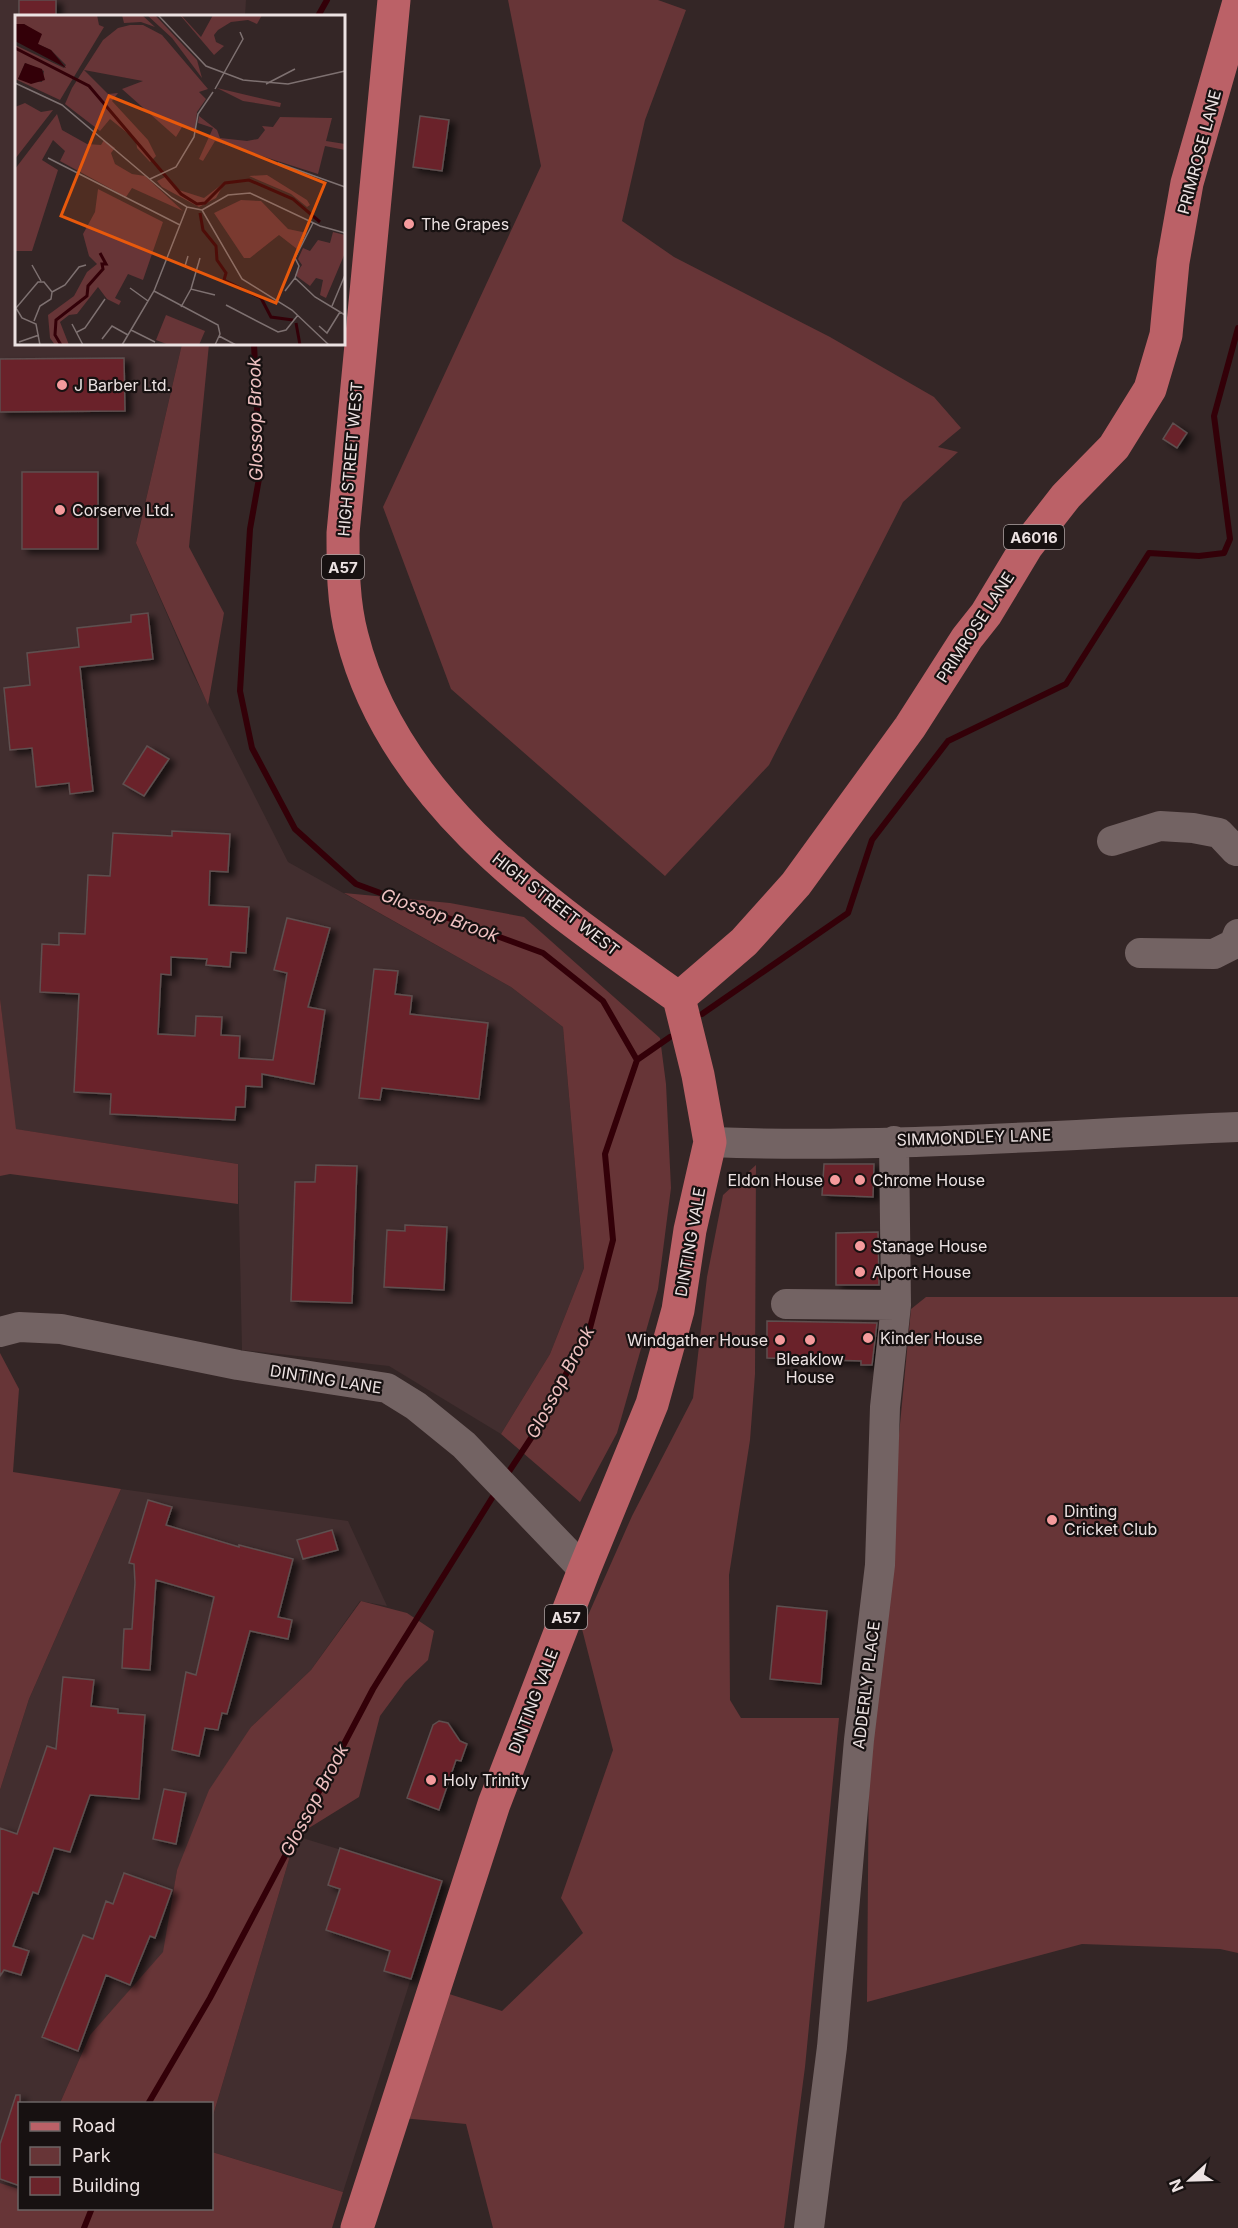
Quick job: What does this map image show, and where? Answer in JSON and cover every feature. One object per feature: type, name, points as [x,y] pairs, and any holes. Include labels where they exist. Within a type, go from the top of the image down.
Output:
[{"type":"main road","name":"HIGH STREET WEST","points":[[394,0],[343,533],[344,590],[352,636],[365,679],[384,719],[404,754],[452,815],[528,884],[679,998]]},
{"type":"main road","name":"PRIMROSE LANE","points":[[679,998],[744,942],[796,884],[910,727],[967,638],[986,614],[1027,546],[1066,496],[1114,447],[1150,389],[1166,335],[1173,262],[1187,183],[1238,5]]},
{"type":"main road","name":"DINTING VALE","points":[[357,2228],[480,1844],[584,1570],[652,1404],[678,1310],[690,1230],[710,1142],[698,1075],[679,998]]},
{"type":"street","points":[[1112,841],[1160,826],[1193,828],[1219,833],[1237,852]]},
{"type":"street","points":[[1140,953],[1214,954],[1234,944],[1238,934]]},
{"type":"street","name":"SIMMONDLEY LANE","points":[[710,1142],[760,1144],[894,1141],[1238,1128]]},
{"type":"street","name":"ADDERLY PLACE","points":[[809,2228],[832,2048],[859,1740],[880,1565],[885,1407],[896,1305],[894,1141]]},
{"type":"street","points":[[786,1304],[896,1305]]},
{"type":"street","name":"DINTING LANE","points":[[0,1332],[19,1327],[61,1329],[238,1365],[387,1388],[416,1406],[477,1458],[584,1570]]},
{"type":"shaded area","points":[[0,0],[246,0],[245,15],[15,15],[15,345],[182,345],[136,543],[192,672],[288,862],[511,987],[563,1027],[584,1268],[550,1354],[501,1434],[389,1366],[242,1350],[238,1164],[15,1129],[0,998]]},
{"type":"shaded area","points":[[121,1489],[348,1521],[387,1606],[360,1601],[311,1670],[251,1727],[177,1870],[164,1952],[90,2035],[60,2102],[18,2102],[18,2189],[0,2183],[0,1790],[29,1699]]},
{"type":"shaded area","points":[[296,1836],[442,1881],[343,2192],[213,2152],[213,2116]]},
{"type":"green space","points":[[508,0],[658,0],[686,10],[645,120],[622,221],[674,257],[830,337],[934,397],[961,428],[938,447],[958,452],[903,502],[769,765],[665,876],[451,689],[383,507],[541,166]]},
{"type":"green space","points":[[182,345],[209,345],[189,547],[224,613],[208,705],[136,543]]},
{"type":"green space","points":[[344,893],[450,903],[524,917],[660,1038],[666,1084],[671,1188],[658,1289],[617,1433],[580,1502],[501,1434],[550,1354],[584,1268],[563,1027],[511,987]]},
{"type":"green space","points":[[0,998],[16,1129],[238,1164],[238,1204],[10,1174],[0,1176]]},
{"type":"green space","points":[[756,1165],[755,1374],[750,1440],[729,1575],[730,1700],[741,1718],[839,1718],[805,2067],[784,2228],[493,2228],[466,2124],[402,2118],[443,1992],[502,2011],[583,1933],[561,1898],[613,1750],[582,1629],[632,1516],[693,1398],[707,1277],[723,1195]]},
{"type":"green space","points":[[926,1297],[1238,1297],[1238,1953],[1220,1949],[1082,1944],[867,2002],[869,1749],[911,1309]]},
{"type":"green space","points":[[0,1353],[19,1389],[13,1472],[121,1489],[29,1699],[0,1790]]},
{"type":"green space","points":[[361,1601],[407,1613],[434,1631],[428,1660],[405,1682],[380,1716],[359,1797],[296,1836],[213,2116],[213,2102],[60,2102],[90,2035],[163,1952],[177,1870],[209,1790],[251,1727],[311,1670]]},
{"type":"green space","points":[[213,2152],[343,2192],[332,2228],[0,2228],[0,2183],[18,2189],[18,2210],[213,2210]]},
{"type":"building","points":[[19,0],[56,0],[56,15],[19,15]]},
{"type":"building","points":[[420,116],[449,120],[442,171],[413,167]]},
{"type":"building","name":"J Barber Ltd.","points":[[124,358],[125,411],[0,412],[0,359]]},
{"type":"building","points":[[1173,423],[1187,433],[1177,448],[1163,439]]},
{"type":"building","name":"Corserve Ltd.","points":[[22,472],[98,472],[98,549],[22,549]]},
{"type":"building","points":[[148,613],[153,659],[80,667],[93,791],[70,794],[69,783],[36,787],[32,748],[10,750],[4,688],[30,685],[27,653],[79,647],[77,628],[131,622],[131,615]]},
{"type":"building","points":[[147,746],[169,759],[144,796],[123,784]]},
{"type":"building","points":[[172,831],[230,834],[228,872],[210,871],[209,905],[249,907],[246,953],[231,952],[230,967],[206,965],[207,959],[171,957],[171,975],[161,974],[158,1034],[195,1036],[196,1016],[222,1017],[221,1035],[240,1036],[239,1058],[273,1060],[287,973],[274,970],[287,918],[330,928],[308,1007],[325,1010],[314,1084],[262,1074],[262,1087],[246,1086],[245,1107],[236,1107],[235,1120],[110,1114],[111,1094],[74,1092],[79,994],[40,992],[42,944],[59,945],[59,933],[85,934],[88,875],[110,876],[113,833],[172,836]]},
{"type":"building","points":[[374,969],[398,971],[395,994],[412,996],[410,1014],[488,1023],[479,1099],[382,1088],[380,1100],[359,1098]]},
{"type":"building","points":[[824,1164],[874,1164],[873,1197],[822,1195]]},
{"type":"building","points":[[316,1165],[357,1166],[352,1303],[291,1301],[295,1182],[315,1182]]},
{"type":"building","points":[[405,1225],[447,1227],[444,1290],[384,1287],[387,1230],[405,1231]]},
{"type":"building","points":[[878,1232],[879,1285],[836,1285],[836,1233]]},
{"type":"building","points":[[767,1321],[877,1323],[872,1365],[861,1365],[861,1361],[767,1358]]},
{"type":"building","points":[[148,1500],[172,1507],[166,1525],[239,1547],[239,1545],[293,1559],[278,1617],[292,1620],[288,1639],[250,1631],[227,1714],[222,1713],[218,1730],[205,1728],[199,1756],[172,1750],[186,1672],[196,1675],[214,1597],[156,1580],[150,1670],[122,1668],[124,1629],[132,1629],[135,1583],[134,1564],[129,1563]]},
{"type":"building","points":[[332,1530],[338,1550],[303,1559],[297,1540]]},
{"type":"building","points":[[777,1606],[827,1611],[821,1684],[770,1679]]},
{"type":"building","points":[[63,1677],[94,1680],[91,1706],[118,1709],[118,1713],[145,1715],[139,1799],[90,1795],[70,1852],[54,1848],[38,1894],[33,1892],[13,1946],[29,1951],[21,1975],[4,1970],[0,1976],[0,1828],[17,1834],[47,1746],[56,1749]]},
{"type":"building","name":"Holy Trinity","points":[[439,1721],[448,1723],[460,1741],[467,1744],[461,1761],[456,1760],[439,1810],[407,1798],[433,1725]]},
{"type":"building","points":[[164,1789],[186,1793],[176,1844],[153,1839]]},
{"type":"building","points":[[340,1848],[442,1881],[411,1979],[384,1971],[390,1951],[326,1930],[340,1889],[328,1885]]},
{"type":"building","points":[[124,1873],[172,1890],[155,1938],[150,1936],[130,1985],[106,1975],[78,2051],[42,2037],[83,1935],[93,1939],[106,1901],[113,1904]]},
{"type":"building","points":[[16,2095],[20,2095],[20,2102],[18,2102],[18,2185],[0,2179],[0,2144]]},
{"type":"waterway","name":"Glossop Brook","points":[[319,15],[327,0]]},
{"type":"waterway","points":[[702,1014],[848,913],[872,840],[948,741],[1066,684],[1149,553],[1199,556],[1224,553],[1230,539],[1214,416],[1238,328]]},
{"type":"waterway","name":"Glossop Brook","points":[[254,345],[260,473],[250,529],[240,691],[252,748],[295,829],[356,884],[543,953],[603,1001],[637,1060],[605,1154],[613,1240],[590,1328],[539,1426],[506,1476]]},
{"type":"waterway","points":[[637,1060],[670,1037]]},
{"type":"waterway","name":"Glossop Brook","points":[[149,2102],[210,1998],[373,1689],[497,1490]]},
{"type":"waterway","name":"Glossop Brook","points":[[84,2228],[91,2210]]},
{"type":"place","name":"The Grapes","points":[[409,224]]},
{"type":"place","name":"J Barber Ltd.","points":[[62,385]]},
{"type":"place","name":"Corserve Ltd.","points":[[60,510]]},
{"type":"place","name":"Eldon House","points":[[835,1180]]},
{"type":"place","name":"Chrome House","points":[[860,1180]]},
{"type":"place","name":"Stanage House","points":[[860,1246]]},
{"type":"place","name":"Alport House","points":[[860,1272]]},
{"type":"place","name":"Kinder House","points":[[868,1338]]},
{"type":"place","name":"Windgather House","points":[[780,1340]]},
{"type":"place","name":"Bleaklow House","points":[[810,1340]]},
{"type":"place","name":"Dinting Cricket Club","points":[[1052,1520]]},
{"type":"place","name":"Holy Trinity","points":[[431,1780]]}]
